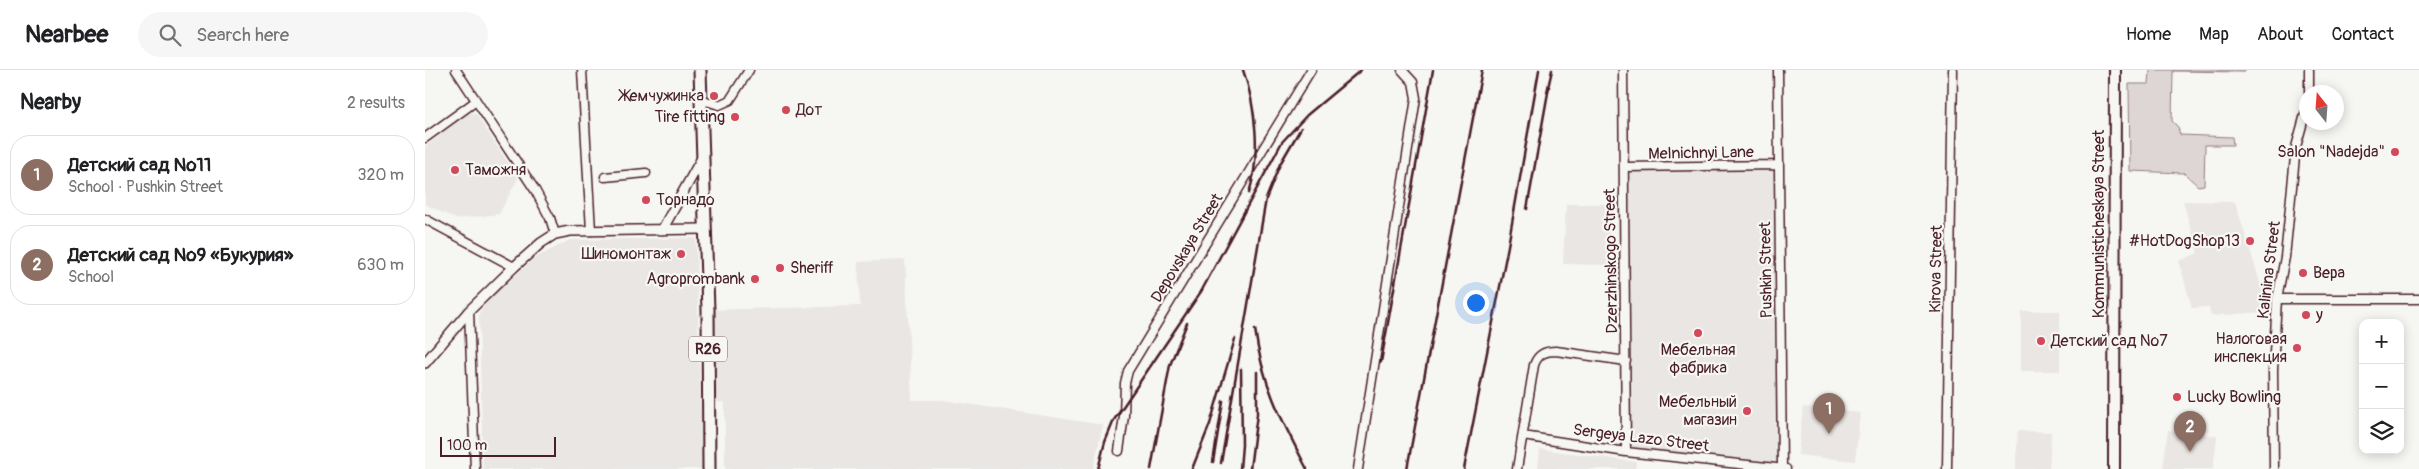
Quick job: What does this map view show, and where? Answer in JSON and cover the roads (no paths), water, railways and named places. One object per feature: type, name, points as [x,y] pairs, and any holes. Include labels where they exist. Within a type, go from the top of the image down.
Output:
[{"type":"main road","name":"R26","points":[[700,70],[703,229],[708,318],[709,469]]},
{"type":"main road","name":"Kommunisticheskaya Street","points":[[2114,469],[2115,70]]},
{"type":"street","points":[[457,70],[535,190],[551,218],[555,234]]},
{"type":"street","points":[[582,70],[591,230]]},
{"type":"street","points":[[700,99],[719,105],[730,100],[749,70]]},
{"type":"street","name":"Depovskaya Street","points":[[1119,451],[1124,416],[1125,383],[1131,366],[1311,70]]},
{"type":"street","points":[[1358,469],[1417,98],[1413,82],[1402,70]]},
{"type":"street","name":"Dzerzhinskogo Street","points":[[1623,70],[1623,281],[1626,361],[1626,452]]},
{"type":"street","name":"Pushkin Street","points":[[1778,70],[1784,469]]},
{"type":"street","name":"Kirova Street","points":[[1947,469],[1953,70]]},
{"type":"street","points":[[2309,70],[2309,85]]},
{"type":"street","points":[[425,138],[476,101]]},
{"type":"street","name":"Kalinina Street","points":[[2274,469],[2273,370],[2277,299],[2285,257],[2296,147],[2301,130]]},
{"type":"street","points":[[662,230],[701,158]]},
{"type":"street","name":"Melnichnyi Lane","points":[[1624,167],[1779,165]]},
{"type":"street","points":[[605,177],[646,173]]},
{"type":"street","points":[[425,219],[514,267]]},
{"type":"street","points":[[425,364],[469,311],[514,267],[541,243],[555,234],[591,230],[703,229]]},
{"type":"street","points":[[2277,299],[2419,299]]},
{"type":"street","points":[[469,311],[475,469]]},
{"type":"street","points":[[1517,469],[1534,365],[1539,356],[1549,351],[1556,351],[1626,361]]},
{"type":"street","name":"Sergeya Lazo Street","points":[[1523,436],[1626,452],[1784,469]]},
{"type":"railway","points":[[1243,70],[1254,115],[1256,147],[1253,179],[1249,193]]},
{"type":"railway","points":[[1098,469],[1105,442],[1114,420],[1202,290],[1282,142],[1307,115],[1361,70]]},
{"type":"railway","points":[[1381,362],[1433,70]]},
{"type":"railway","points":[[1407,469],[1482,70]]},
{"type":"railway","points":[[1464,469],[1508,246],[1539,70]]},
{"type":"railway","points":[[1547,92],[1552,70]]},
{"type":"railway","points":[[1527,209],[1549,87]]},
{"type":"railway","points":[[1221,463],[1266,199],[1280,164],[1301,128]]},
{"type":"railway","points":[[1151,469],[1170,365],[1187,323]]},
{"type":"railway","points":[[1255,329],[1258,349],[1274,402],[1307,469]]},
{"type":"railway","points":[[1192,469],[1210,424],[1235,339]]},
{"type":"railway","points":[[1240,469],[1242,445],[1241,369]]},
{"type":"railway","points":[[1250,469],[1257,414],[1257,372]]},
{"type":"railway","points":[[1213,462],[1223,401]]},
{"type":"place","name":"Жемчужинка","points":[[714,96]]},
{"type":"place","name":"Дот","points":[[786,110]]},
{"type":"place","name":"Tire fitting","points":[[735,117]]},
{"type":"place","name":"Salon \"Nadejda\"","points":[[2395,152]]},
{"type":"place","name":"Таможня","points":[[455,170]]},
{"type":"place","name":"Торнадо","points":[[646,200]]},
{"type":"place","name":"#HotDogShop13","points":[[2250,241]]},
{"type":"place","name":"Шиномонтаж","points":[[681,254]]},
{"type":"place","name":"Sheriff","points":[[780,268]]},
{"type":"place","name":"Вера","points":[[2303,273]]},
{"type":"place","name":"Agroprombank","points":[[755,279]]},
{"type":"place","name":"y","points":[[2306,315]]},
{"type":"place","name":"Мебельная фабрика","points":[[1698,333]]},
{"type":"place","name":"Детский сад №7","points":[[2041,341]]},
{"type":"place","name":"Налоговая инспекция","points":[[2297,348]]},
{"type":"place","name":"Lucky Bowling","points":[[2177,397]]},
{"type":"place","name":"Мебельный магазин","points":[[1747,411]]},
{"type":"place","name":"Детский сад №11","points":[[1829,434]]},
{"type":"place","name":"Детский сад №9 «Букурия»","points":[[2190,452]]}]
